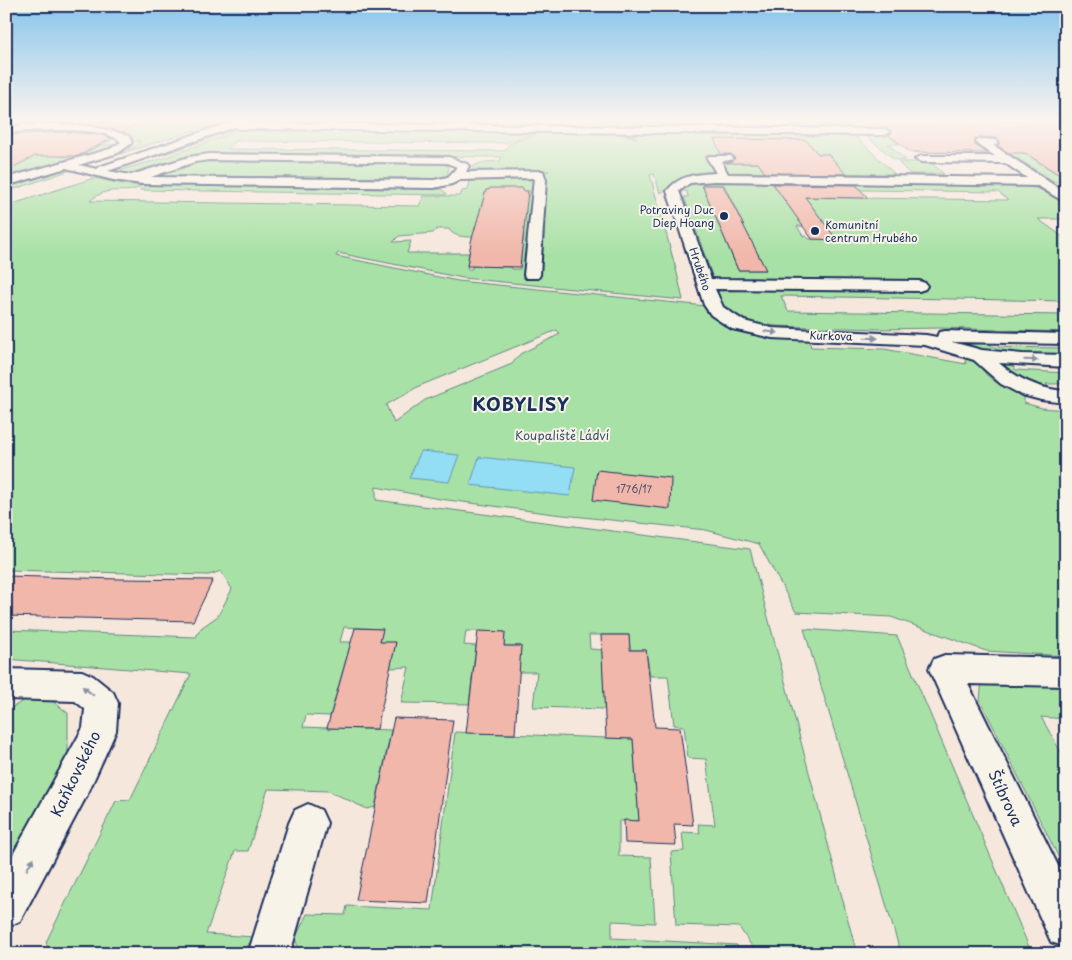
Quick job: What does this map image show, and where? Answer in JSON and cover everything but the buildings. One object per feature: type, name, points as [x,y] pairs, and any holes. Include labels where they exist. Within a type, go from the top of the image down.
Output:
[{"type":"street","points":[[6,182],[64,166]]},
{"type":"street","points":[[70,166],[132,179],[434,184],[448,182],[460,176],[539,174],[532,275]]},
{"type":"street","points":[[70,179],[112,166]]},
{"type":"street","points":[[132,179],[170,166]]},
{"type":"street","points":[[460,176],[463,166]]},
{"type":"street","points":[[718,166],[724,177],[972,180],[1066,184]]},
{"type":"street","points":[[954,166],[972,180]]},
{"type":"street","points":[[985,166],[997,174]]},
{"type":"street","points":[[1016,166],[1066,199]]},
{"type":"street","name":"Hrubého","points":[[724,177],[686,180],[678,184],[673,191],[704,284],[717,311],[738,325]]},
{"type":"street","points":[[704,284],[918,286]]},
{"type":"street","name":"Kurkova","points":[[738,325],[772,333],[926,340],[981,356],[1022,360],[1066,361]]},
{"type":"street","name":"Kurkova","points":[[926,340],[955,336],[1066,339]]},
{"type":"street","name":"Kurkova","points":[[981,356],[994,371],[1025,390],[1066,397]]},
{"type":"street","name":"Štíbrova","points":[[1066,672],[945,669],[1066,927]]},
{"type":"street","name":"Kaňkovského","points":[[6,684],[82,686],[102,703],[99,732],[6,907]]},
{"type":"street","points":[[269,954],[308,823]]},
{"type":"green space","points":[[6,166],[53,166],[6,179]]},
{"type":"green space","points":[[136,166],[156,166],[136,172],[141,174],[110,173]]},
{"type":"green space","points":[[182,166],[447,166],[449,169],[446,176],[426,181],[420,178],[174,176],[160,179],[151,177]]},
{"type":"green space","name":"Koupaliště Ládví","points":[[474,166],[886,166],[895,174],[718,172],[683,177],[660,193],[654,174],[650,175],[683,300],[463,278],[338,253],[336,256],[458,281],[706,306],[715,319],[735,331],[759,336],[808,338],[811,347],[884,349],[966,364],[964,355],[976,361],[985,373],[996,382],[1024,395],[1024,403],[1042,408],[1066,410],[1066,656],[986,651],[891,617],[796,612],[759,544],[706,530],[554,514],[440,499],[376,487],[376,500],[750,549],[857,954],[757,954],[739,927],[676,925],[671,852],[684,851],[682,832],[700,833],[698,824],[715,825],[706,759],[688,758],[684,726],[674,725],[668,676],[650,676],[646,650],[630,650],[629,635],[589,635],[590,649],[602,650],[605,709],[533,707],[537,672],[519,672],[521,646],[504,646],[505,632],[466,631],[464,645],[476,646],[469,704],[401,703],[409,667],[390,668],[396,643],[380,642],[382,629],[344,627],[340,642],[351,642],[330,716],[306,715],[303,727],[328,728],[328,730],[333,728],[391,730],[375,807],[367,809],[329,791],[268,789],[248,851],[235,851],[206,934],[255,937],[240,954],[50,954],[46,942],[116,801],[130,800],[191,674],[6,659],[6,630],[196,637],[201,628],[218,616],[232,589],[221,571],[209,575],[6,570],[6,206],[94,178],[128,185],[143,185],[136,189],[105,192],[90,201],[419,206],[424,196],[460,196],[462,191],[468,190],[471,177],[537,178],[525,279],[535,279],[543,172],[549,171],[469,173]],"holes":[[[523,188],[523,191],[529,191],[528,197],[522,197],[520,211],[526,211],[525,218],[517,234],[524,234],[523,242],[516,242],[513,260],[521,260],[520,269],[472,266],[472,269],[467,269],[469,253],[407,253],[411,241],[393,242],[399,236],[433,233],[437,229],[449,229],[456,235],[474,237],[486,190]],[[557,330],[560,334],[520,354],[512,364],[425,400],[394,423],[386,405],[419,386]]]},
{"type":"green space","points":[[902,166],[934,166],[944,174],[910,174]]},
{"type":"green space","points":[[1029,166],[1045,166],[1066,179],[1066,182],[1055,182]]},
{"type":"green space","points":[[54,170],[71,170],[6,192],[6,187],[46,175],[42,174]]},
{"type":"green space","points":[[699,180],[1021,185],[1044,190],[1066,204],[1066,222],[1061,219],[1038,219],[1066,239],[1066,301],[781,296],[788,311],[1066,315],[1066,332],[776,326],[751,322],[727,312],[723,306],[684,197],[688,197],[687,191],[682,191],[681,188],[685,183]],"holes":[[[702,185],[724,185],[765,270],[738,270]],[[797,189],[998,192],[1008,200],[782,197]],[[797,226],[816,227],[836,240],[809,239],[803,236]]]},
{"type":"green space","points":[[147,185],[441,189],[446,195],[140,190]]},
{"type":"green space","points":[[952,339],[985,340],[993,347],[1066,348],[1066,354],[988,350],[960,344]]},
{"type":"green space","points":[[1003,363],[1011,363],[1016,370],[1066,373],[1066,384],[1046,384],[1053,391],[1044,391],[1000,367]]},
{"type":"green space","points":[[804,629],[897,636],[1032,954],[901,954]]},
{"type":"green space","points":[[982,679],[1066,680],[1066,719],[1041,717],[1066,761],[1066,872],[980,700]]},
{"type":"green space","points":[[33,695],[51,700],[68,713],[68,753],[22,841],[6,866],[6,711]]},
{"type":"green space","points":[[455,732],[633,739],[639,821],[619,821],[619,856],[651,857],[655,923],[612,921],[612,938],[737,945],[738,954],[301,954],[295,939],[307,914],[345,915],[347,906],[432,910]]},
{"type":"water","points":[[421,451],[459,455],[449,482],[409,478]]},
{"type":"water","points":[[479,457],[575,467],[570,496],[470,485]]},
{"type":"place","name":"Potraviny Duc Diep Hoang","points":[[724,216]]},
{"type":"place","name":"Komunitní centrum Hrubého","points":[[815,231]]},
{"type":"district","name":"KOBYLISY","points":[[521,405]]}]
